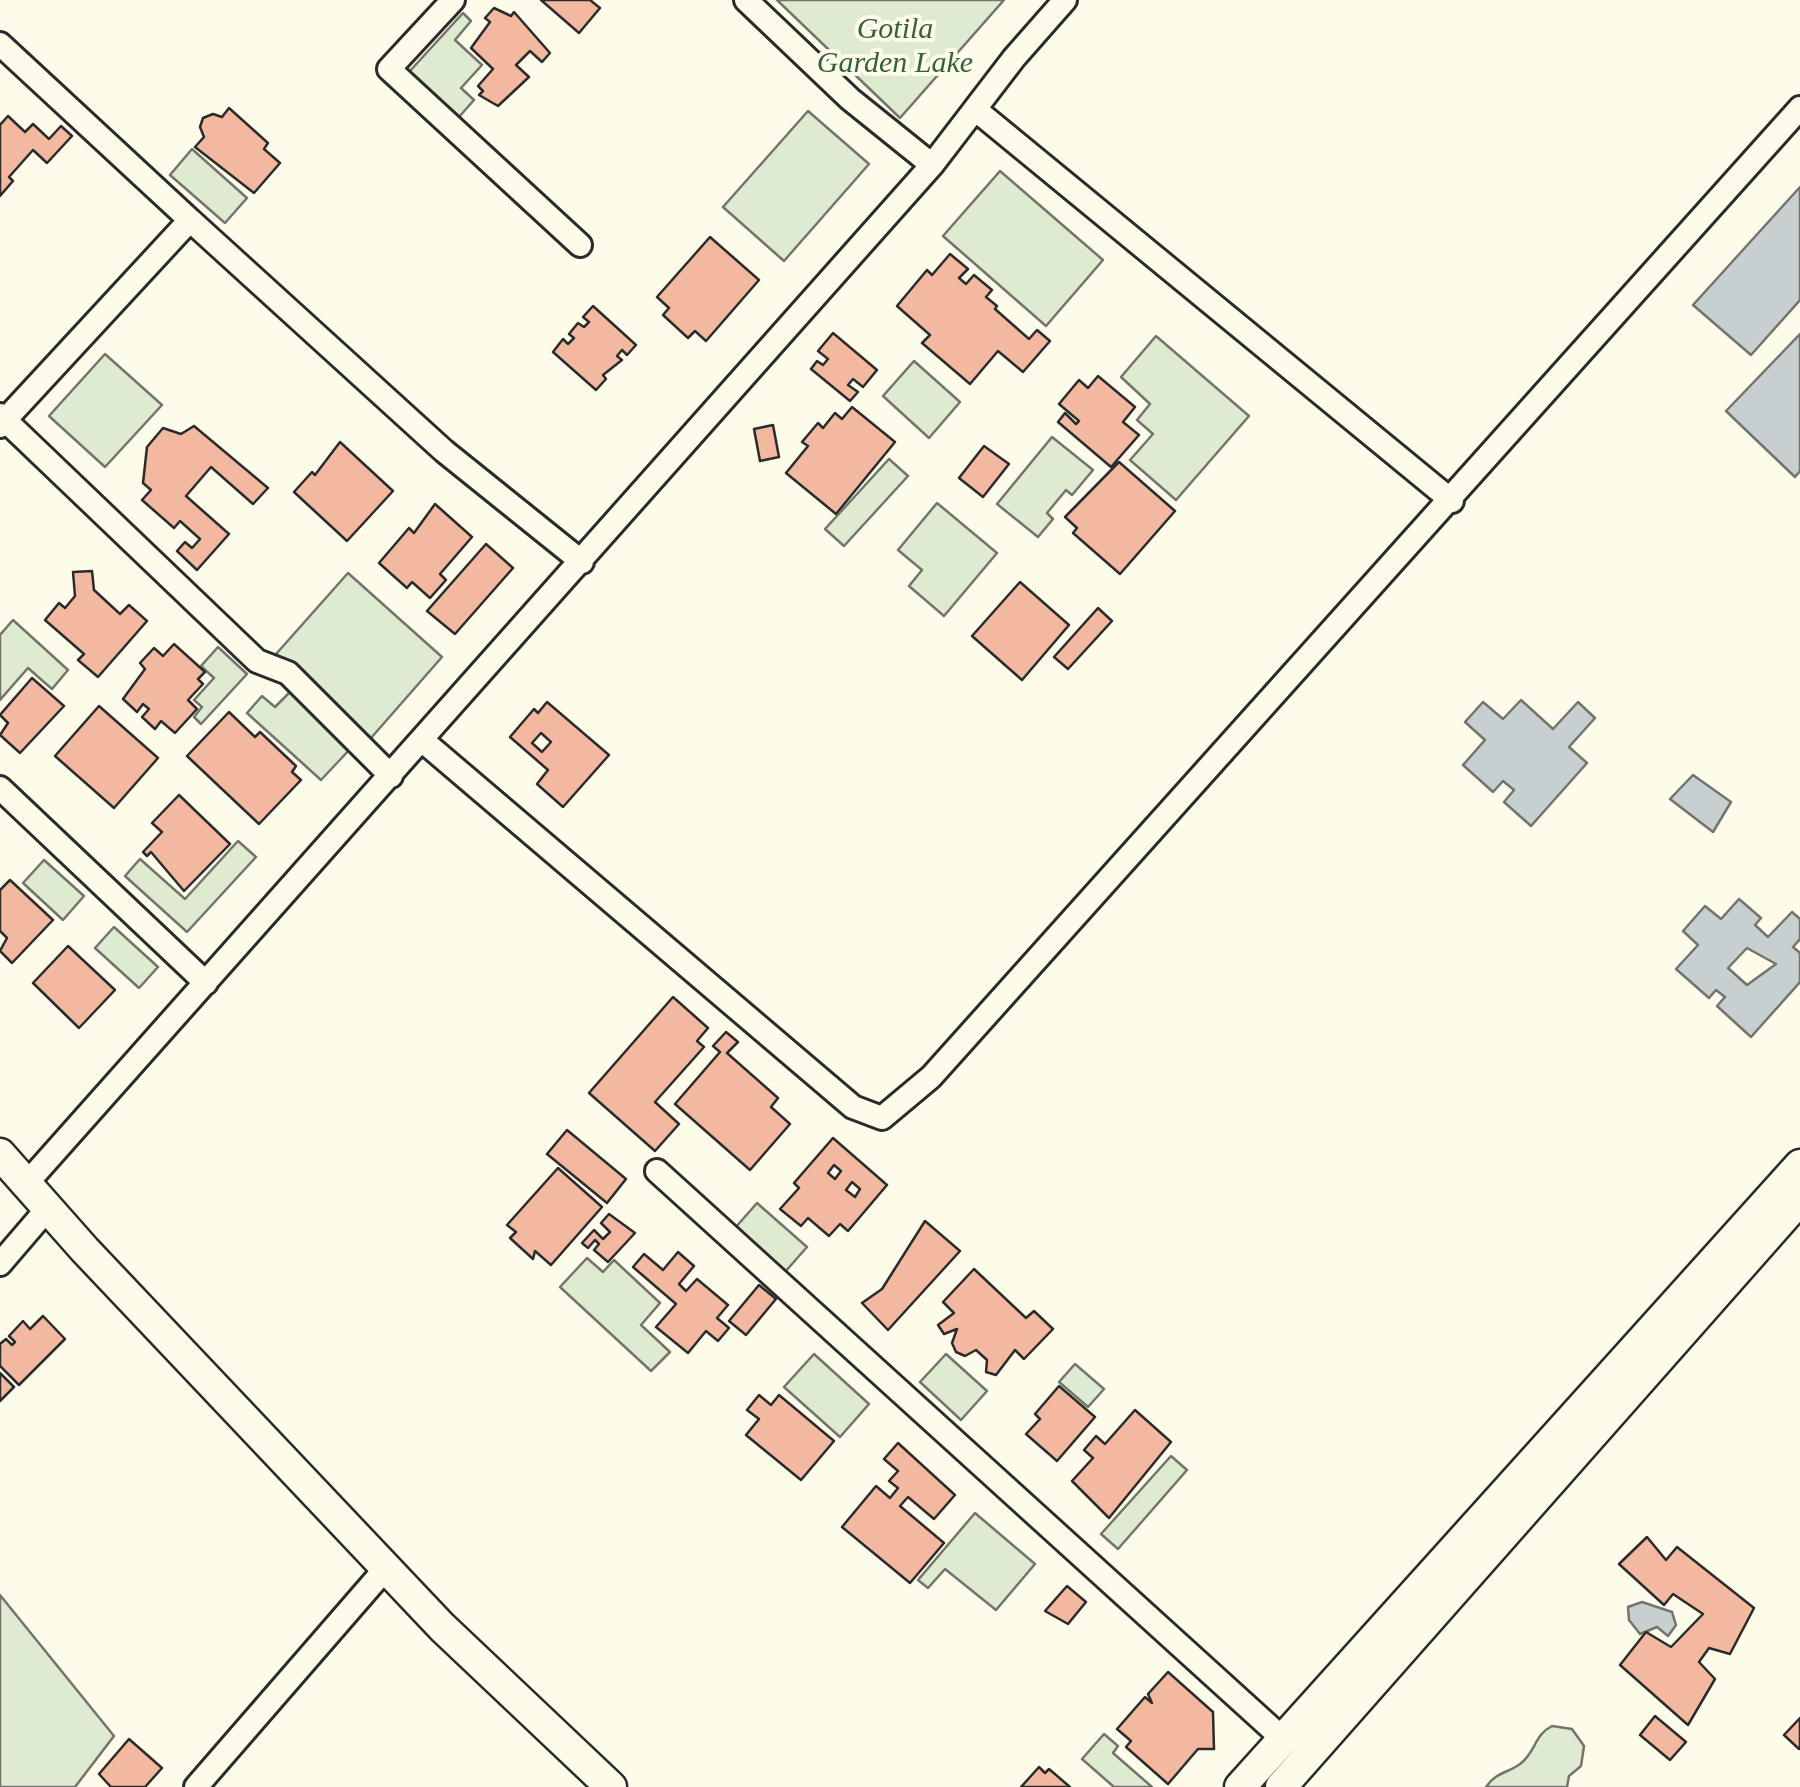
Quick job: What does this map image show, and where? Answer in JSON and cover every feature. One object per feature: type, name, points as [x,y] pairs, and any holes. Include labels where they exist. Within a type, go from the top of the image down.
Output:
[{"type":"main road","points":[[0,1154],[386,1568],[610,1787]]},
{"type":"main road","points":[[1240,1787],[1800,1164]]},
{"type":"main road","points":[[1281,1787],[1800,1199]]},
{"type":"street","points":[[453,0],[389,68],[580,245]]},
{"type":"street","points":[[746,0],[850,99],[932,164]]},
{"type":"street","points":[[27,1183],[932,164],[1065,0]]},
{"type":"street","points":[[0,44],[444,451],[582,562]]},
{"type":"street","points":[[422,741],[853,1107],[882,1118],[931,1078],[1452,501],[1800,108]]},
{"type":"street","points":[[976,110],[1452,501]]},
{"type":"street","points":[[190,220],[2,421],[257,661],[288,673],[391,776]]},
{"type":"street","points":[[0,788],[206,983]]},
{"type":"street","points":[[657,1171],[1282,1738]]},
{"type":"street","points":[[0,1264],[48,1208]]},
{"type":"street","points":[[196,1787],[386,1568]]},
{"type":"green space","name":"Gotila Garden Lake","points":[[777,0],[1004,0],[900,118]]},
{"type":"green space","points":[[463,13],[471,21],[455,40],[482,65],[461,88],[474,100],[459,117],[409,72]]},
{"type":"green space","points":[[808,111],[869,164],[784,261],[723,207]]},
{"type":"green space","points":[[192,149],[247,198],[225,223],[170,175]]},
{"type":"green space","points":[[1000,171],[1103,260],[1046,326],[943,236]]},
{"type":"green space","points":[[1156,336],[1249,416],[1176,500],[1130,460],[1153,434],[1137,420],[1150,404],[1121,377]]},
{"type":"green space","points":[[105,354],[162,405],[105,467],[49,416]]},
{"type":"green space","points":[[914,361],[960,402],[929,438],[883,396]]},
{"type":"green space","points":[[1052,437],[1093,470],[1072,495],[1066,490],[1047,513],[1053,519],[1038,537],[997,504]]},
{"type":"green space","points":[[889,459],[908,476],[844,546],[825,529]]},
{"type":"green space","points":[[937,503],[997,553],[944,616],[909,586],[922,570],[898,550]]},
{"type":"green space","points":[[348,573],[442,657],[364,746],[269,662]]},
{"type":"green space","points":[[13,620],[68,670],[52,689],[28,668],[0,700],[0,635]]},
{"type":"green space","points":[[218,647],[247,674],[201,724],[194,717],[202,707],[194,700],[214,678],[201,666]]},
{"type":"green space","points":[[290,692],[351,748],[321,780],[247,713],[262,696],[275,707]]},
{"type":"green space","points":[[238,841],[256,857],[187,932],[125,876],[140,859],[185,899]]},
{"type":"green space","points":[[44,860],[84,896],[63,920],[23,883]]},
{"type":"green space","points":[[114,927],[158,967],[139,988],[95,948]]},
{"type":"green space","points":[[757,1203],[807,1247],[785,1272],[735,1228]]},
{"type":"green space","points":[[587,1258],[603,1272],[614,1260],[660,1303],[641,1325],[670,1352],[651,1371],[560,1287]]},
{"type":"green space","points":[[814,1354],[869,1404],[840,1437],[784,1387]]},
{"type":"green space","points":[[946,1354],[987,1391],[961,1420],[920,1382]]},
{"type":"green space","points":[[1075,1364],[1104,1389],[1088,1407],[1059,1382]]},
{"type":"green space","points":[[1171,1456],[1187,1470],[1118,1549],[1101,1534]]},
{"type":"green space","points":[[975,1513],[1035,1564],[996,1610],[945,1569],[928,1588],[918,1580]]},
{"type":"green space","points":[[0,1595],[114,1736],[75,1787],[0,1787]]},
{"type":"green space","points":[[1552,1726],[1572,1729],[1584,1746],[1581,1766],[1569,1776],[1567,1787],[1486,1787],[1525,1759]]},
{"type":"green space","points":[[1104,1734],[1118,1746],[1113,1753],[1152,1787],[1114,1787],[1082,1759]]},
{"type":"shaded area","points":[[1800,187],[1800,300],[1751,355],[1693,305]]},
{"type":"shaded area","points":[[1800,334],[1800,471],[1795,477],[1726,411]]},
{"type":"shaded area","points":[[1521,700],[1553,729],[1578,702],[1595,718],[1569,747],[1587,763],[1531,826],[1504,802],[1514,790],[1503,781],[1493,792],[1463,765],[1485,740],[1465,722],[1483,702],[1503,719]]},
{"type":"shaded area","points":[[1693,775],[1731,802],[1713,832],[1670,799]]},
{"type":"shaded area","points":[[1739,899],[1761,918],[1755,925],[1768,937],[1792,912],[1800,919],[1800,939],[1793,947],[1800,953],[1800,982],[1751,1037],[1717,1006],[1725,997],[1716,990],[1709,998],[1676,969],[1698,945],[1683,931],[1705,906],[1721,919]],"holes":[[[1747,948],[1776,964],[1747,985],[1728,968]]]},
{"type":"shaded area","points":[[1642,1602],[1672,1612],[1676,1625],[1668,1636],[1657,1627],[1640,1634],[1629,1620],[1628,1607]]},
{"type":"building","points":[[541,0],[590,0],[600,8],[579,33]]},
{"type":"building","points":[[494,8],[511,16],[514,12],[550,53],[542,62],[530,51],[516,65],[529,77],[498,106],[479,95],[483,91],[478,86],[493,69],[471,48],[490,22],[485,18]]},
{"type":"building","points":[[229,108],[268,143],[264,149],[280,163],[254,193],[195,147],[204,137],[200,127],[203,118],[213,114],[222,117]]},
{"type":"building","points":[[8,116],[25,132],[33,124],[49,139],[61,126],[72,136],[47,163],[33,150],[9,177],[13,181],[0,196],[0,125]]},
{"type":"building","points":[[710,237],[759,280],[706,341],[695,331],[688,338],[663,315],[669,308],[657,297]]},
{"type":"building","points":[[950,254],[968,269],[959,278],[966,284],[974,275],[992,290],[986,297],[997,306],[995,309],[1029,339],[1037,330],[1050,341],[1023,372],[998,351],[970,384],[922,343],[930,335],[897,306],[927,270],[932,275]]},
{"type":"building","points":[[593,306],[636,345],[627,355],[622,350],[617,356],[622,360],[603,375],[606,379],[596,390],[553,352],[563,339],[568,344],[574,338],[569,334],[578,323],[584,327],[589,322],[583,317]]},
{"type":"building","points":[[833,333],[877,370],[863,387],[853,379],[848,385],[858,392],[850,401],[811,369],[817,361],[823,365],[828,359],[818,351]]},
{"type":"building","points":[[1098,376],[1135,407],[1123,422],[1139,435],[1111,467],[1058,422],[1065,413],[1076,424],[1079,421],[1059,404],[1079,380],[1088,388]]},
{"type":"building","points":[[852,407],[895,442],[836,514],[786,473],[808,446],[802,442],[818,423],[823,428],[835,413],[842,419]]},
{"type":"building","points":[[773,425],[779,457],[760,461],[754,429]]},
{"type":"building","points":[[194,426],[268,488],[253,504],[211,467],[186,496],[229,534],[197,570],[177,551],[185,542],[192,548],[200,539],[180,521],[174,528],[142,500],[151,490],[143,483],[147,447],[163,428],[181,434]]},
{"type":"building","points":[[340,442],[393,491],[347,541],[294,492],[312,472],[315,475]]},
{"type":"building","points":[[984,446],[1009,464],[983,497],[959,478]]},
{"type":"building","points":[[1119,462],[1175,511],[1120,574],[1073,533],[1077,528],[1065,517]]},
{"type":"building","points":[[435,504],[472,537],[440,574],[446,580],[430,598],[412,582],[407,588],[379,563],[409,528],[414,533]]},
{"type":"building","points":[[486,544],[513,568],[455,634],[427,611]]},
{"type":"building","points":[[92,571],[94,590],[120,614],[129,605],[147,621],[98,677],[78,660],[84,654],[45,620],[59,603],[65,608],[75,596],[73,572]]},
{"type":"building","points":[[1020,582],[1069,625],[1022,680],[972,636]]},
{"type":"building","points":[[1098,608],[1112,621],[1068,669],[1054,657]]},
{"type":"building","points":[[174,644],[205,672],[198,679],[203,684],[188,700],[197,709],[175,733],[161,721],[155,729],[142,717],[149,709],[143,704],[137,712],[123,699],[145,669],[140,663],[154,648],[163,656]]},
{"type":"building","points":[[32,678],[64,706],[20,753],[0,735],[8,723],[0,715]]},
{"type":"building","points":[[547,702],[609,755],[563,807],[537,784],[548,770],[510,737],[534,709],[538,713]],"holes":[[[541,733],[551,742],[542,752],[532,743]]]},
{"type":"building","points":[[99,706],[158,758],[114,808],[55,756]]},
{"type":"building","points":[[229,712],[255,737],[260,732],[296,766],[292,772],[301,780],[259,824],[187,756]]},
{"type":"building","points":[[179,795],[230,844],[184,891],[151,852],[147,856],[143,852],[162,832],[152,823]]},
{"type":"building","points":[[10,880],[53,920],[12,963],[0,951],[7,938],[0,931],[0,890]]},
{"type":"building","points":[[68,946],[115,990],[79,1028],[33,983]]},
{"type":"building","points":[[673,997],[708,1028],[697,1041],[704,1047],[655,1102],[679,1124],[655,1151],[589,1093]]},
{"type":"building","points":[[726,1032],[738,1042],[727,1053],[778,1098],[771,1107],[790,1124],[750,1170],[675,1104],[720,1052],[713,1046]]},
{"type":"building","points":[[567,1130],[626,1179],[607,1203],[547,1154]]},
{"type":"building","points":[[833,1138],[887,1185],[848,1231],[840,1224],[829,1236],[808,1218],[801,1226],[780,1209],[799,1188],[794,1183]],"holes":[[[834,1165],[841,1171],[835,1179],[828,1173]],[[852,1182],[860,1189],[855,1197],[846,1190]]]},
{"type":"building","points":[[558,1168],[602,1207],[551,1265],[535,1251],[533,1259],[510,1238],[516,1232],[507,1225]]},
{"type":"building","points":[[609,1214],[635,1233],[608,1262],[594,1250],[599,1244],[595,1240],[588,1248],[582,1243],[594,1230],[603,1239],[610,1232],[601,1223]]},
{"type":"building","points":[[925,1221],[960,1251],[888,1330],[862,1303],[882,1289]]},
{"type":"building","points":[[678,1252],[694,1266],[679,1284],[686,1291],[697,1279],[728,1305],[717,1318],[729,1328],[718,1341],[706,1331],[688,1353],[656,1327],[676,1304],[633,1267],[644,1254],[663,1270]]},
{"type":"building","points":[[974,1269],[1026,1318],[1034,1311],[1053,1329],[1024,1359],[1015,1350],[996,1375],[986,1372],[987,1360],[976,1350],[965,1356],[956,1352],[952,1343],[957,1329],[944,1334],[938,1325],[954,1313],[943,1302]]},
{"type":"building","points":[[759,1285],[776,1299],[746,1335],[729,1321]]},
{"type":"building","points":[[43,1316],[65,1339],[19,1385],[0,1366],[0,1344],[6,1339],[12,1345],[15,1342],[9,1336],[23,1321],[30,1329]]},
{"type":"building","points":[[0,1373],[14,1387],[0,1401]]},
{"type":"building","points":[[1059,1386],[1095,1417],[1057,1461],[1026,1434],[1040,1419],[1035,1414]]},
{"type":"building","points":[[759,1395],[771,1405],[779,1395],[834,1441],[801,1480],[746,1435],[759,1419],[747,1410]]},
{"type":"building","points":[[1135,1410],[1171,1442],[1109,1518],[1072,1481],[1093,1458],[1084,1450],[1096,1436],[1105,1444]]},
{"type":"building","points":[[898,1443],[955,1495],[934,1519],[908,1497],[900,1506],[944,1543],[910,1583],[842,1527],[876,1486],[890,1498],[898,1488],[889,1481],[898,1471],[884,1459]]},
{"type":"building","points":[[1647,1537],[1666,1560],[1677,1547],[1754,1608],[1730,1654],[1709,1648],[1699,1662],[1715,1679],[1688,1725],[1620,1665],[1646,1632],[1671,1647],[1703,1614],[1673,1594],[1664,1605],[1619,1564]]},
{"type":"building","points":[[1067,1586],[1086,1602],[1068,1624],[1045,1611]]},
{"type":"building","points":[[1168,1672],[1213,1712],[1214,1749],[1198,1749],[1168,1784],[1126,1747],[1131,1741],[1117,1729],[1145,1697],[1152,1703],[1148,1694]]},
{"type":"building","points":[[1655,1716],[1686,1742],[1670,1760],[1640,1735]]},
{"type":"building","points":[[1800,1718],[1800,1747],[1799,1749],[1784,1735]]},
{"type":"building","points":[[129,1739],[162,1768],[145,1787],[111,1787],[99,1774]]},
{"type":"building","points":[[1039,1767],[1045,1773],[1049,1769],[1070,1787],[1021,1787]]}]
